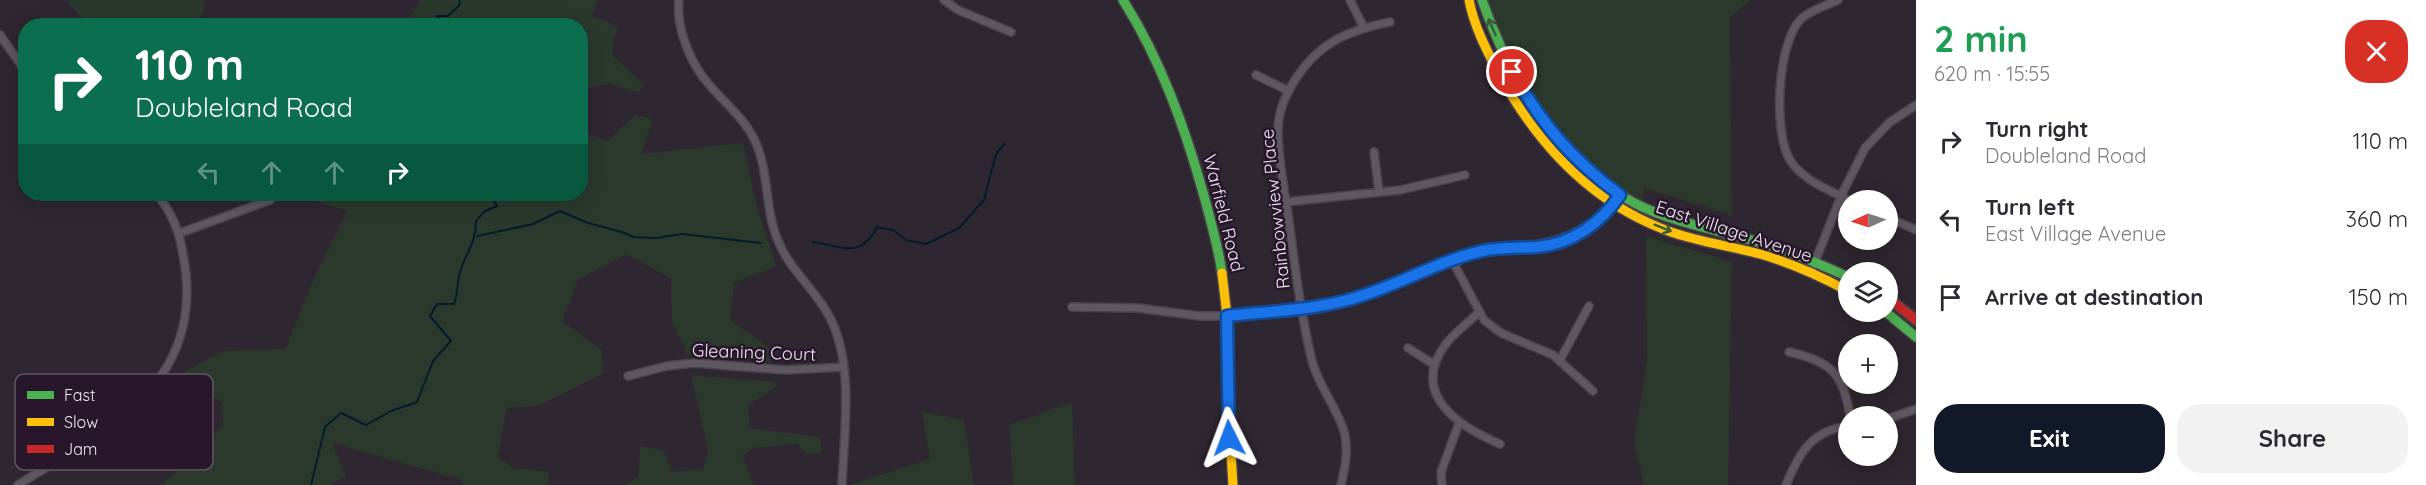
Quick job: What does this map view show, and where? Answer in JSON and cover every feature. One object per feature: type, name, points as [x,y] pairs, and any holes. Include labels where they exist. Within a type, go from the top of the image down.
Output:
[{"type":"street","points":[[679,0],[683,38],[689,52],[703,77],[736,112],[754,140],[764,169],[770,215],[778,242],[788,261],[817,296],[830,316],[840,342],[844,367],[842,485]]},
{"type":"street","points":[[944,0],[958,10],[1011,32]]},
{"type":"street","name":"Warfield Road","points":[[1123,0],[1135,18],[1174,103],[1190,145],[1220,251],[1227,316],[1227,406],[1233,485]]},
{"type":"street","points":[[1350,0],[1364,27]]},
{"type":"street","name":"East Village Avenue","points":[[1470,0],[1486,44],[1518,106],[1549,151],[1613,204],[1671,231],[1761,254],[1810,272],[1838,286]]},
{"type":"street","name":"East Village Avenue","points":[[1482,0],[1512,72],[1534,109],[1564,148],[1594,176],[1620,195],[1694,226],[1784,249],[1838,272]]},
{"type":"street","points":[[1838,0],[1802,18],[1792,32],[1783,54],[1780,116],[1782,143],[1790,161],[1803,176],[1838,194]]},
{"type":"street","name":"Rainbowview Place","points":[[1341,485],[1346,447],[1344,431],[1320,387],[1312,362],[1302,307],[1278,129],[1284,101],[1297,77],[1325,48],[1364,27],[1390,22]]},
{"type":"street","points":[[0,35],[18,61]]},
{"type":"street","points":[[1256,75],[1289,91]]},
{"type":"street","points":[[1844,190],[1865,148],[1890,122],[1916,105]]},
{"type":"street","points":[[1374,152],[1379,192]]},
{"type":"street","points":[[1287,202],[1379,192],[1465,175]]},
{"type":"street","points":[[1072,307],[1138,308],[1200,316],[1227,316],[1335,302],[1365,295],[1452,260],[1484,250],[1541,246],[1565,241],[1592,225],[1620,195]]},
{"type":"street","points":[[161,201],[180,234],[186,281],[186,313],[182,332],[168,366],[162,374]]},
{"type":"street","points":[[180,234],[267,201]]},
{"type":"street","points":[[1810,272],[1838,204]]},
{"type":"street","points":[[1898,223],[1916,230]]},
{"type":"street","points":[[1452,260],[1484,320],[1501,333],[1553,355],[1593,391]]},
{"type":"street","points":[[1560,360],[1589,306]]},
{"type":"street","points":[[1898,306],[1916,320]]},
{"type":"street","points":[[1479,312],[1446,345],[1435,365],[1434,384],[1444,409],[1459,423],[1500,444]]},
{"type":"street","points":[[1898,322],[1916,337]]},
{"type":"street","points":[[1408,348],[1435,365]]},
{"type":"street","points":[[1789,352],[1812,357],[1835,373],[1843,384],[1848,406]]},
{"type":"street","name":"Gleaning Court","points":[[628,376],[667,366],[694,363],[785,370],[844,367]]},
{"type":"street","points":[[1898,415],[1916,409]]},
{"type":"street","points":[[1442,485],[1441,472],[1459,423]]},
{"type":"street","points":[[1786,485],[1797,458],[1808,444],[1829,431],[1838,429]]},
{"type":"street","points":[[18,485],[42,470]]},
{"type":"green space","points":[[69,0],[204,0],[204,11],[200,18],[82,18],[70,5]]},
{"type":"green space","points":[[420,0],[597,0],[592,16],[617,26],[612,55],[644,85],[639,92],[608,84],[588,88],[588,18],[410,18]]},
{"type":"green space","points":[[1482,0],[1751,0],[1730,17],[1732,215],[1644,188],[1642,205],[1594,176],[1534,109]]},
{"type":"green space","points":[[635,115],[653,119],[641,154],[743,143],[756,203],[776,266],[734,283],[730,320],[770,348],[771,362],[688,355],[672,323],[671,279],[627,254],[578,280],[562,321],[602,350],[603,374],[539,406],[507,408],[498,457],[512,468],[549,472],[548,485],[463,485],[462,480],[332,443],[346,476],[329,485],[162,485],[178,470],[213,470],[213,436],[223,426],[222,403],[213,396],[213,374],[182,373],[223,351],[285,349],[317,271],[347,212],[316,201],[588,201],[588,135],[609,140]]},
{"type":"green space","points":[[1646,236],[1732,262],[1728,485],[1644,485],[1634,441],[1647,361]]},
{"type":"green space","points":[[691,375],[775,382],[777,386],[748,406],[750,428],[820,437],[822,453],[806,454],[797,444],[753,448],[743,456],[754,485],[623,485],[639,477],[640,446],[663,450],[672,472],[703,469],[708,451]]},
{"type":"green space","points":[[1072,402],[1075,485],[1013,485],[1009,425]]},
{"type":"green space","points":[[922,412],[964,420],[974,485],[849,485],[930,459]]},
{"type":"waterway","points":[[438,18],[437,16],[448,16],[459,6],[460,0]]},
{"type":"waterway","points":[[813,242],[842,248],[857,247],[864,244],[877,227],[893,230],[906,240],[926,244],[959,228],[984,200],[996,154],[1005,143]]},
{"type":"waterway","points":[[311,485],[325,427],[341,413],[366,425],[391,411],[417,402],[433,361],[451,341],[430,316],[437,304],[454,304],[459,276],[474,237],[476,221],[485,211],[497,206],[494,201]]},
{"type":"waterway","points":[[477,236],[533,224],[560,211],[588,223],[633,237],[656,238],[682,234],[761,243]]},
{"type":"traffic: fast","points":[[1123,0],[1149,46],[1171,95],[1197,171],[1222,273]]},
{"type":"traffic: fast","points":[[1482,0],[1509,65],[1527,96],[1546,125],[1594,176],[1622,196],[1654,212],[1779,248],[1838,273]]},
{"type":"traffic: fast","points":[[1227,316],[1330,304],[1378,291],[1484,251],[1545,244],[1583,229],[1606,212],[1616,201]]},
{"type":"traffic: fast","points":[[1898,322],[1916,337]]},
{"type":"traffic: slow","points":[[1469,0],[1481,37],[1513,98],[1549,147],[1592,188],[1642,220],[1671,232],[1772,258],[1838,286]]},
{"type":"traffic: slow","points":[[1222,273],[1227,316],[1228,406],[1233,485]]},
{"type":"traffic: jam","points":[[1898,306],[1916,320]]},
{"type":"route","points":[[1229,438],[1227,316],[1335,302],[1365,295],[1452,260],[1484,250],[1541,246],[1565,241],[1592,225],[1620,195],[1594,176],[1564,148],[1534,109],[1512,72]]}]
